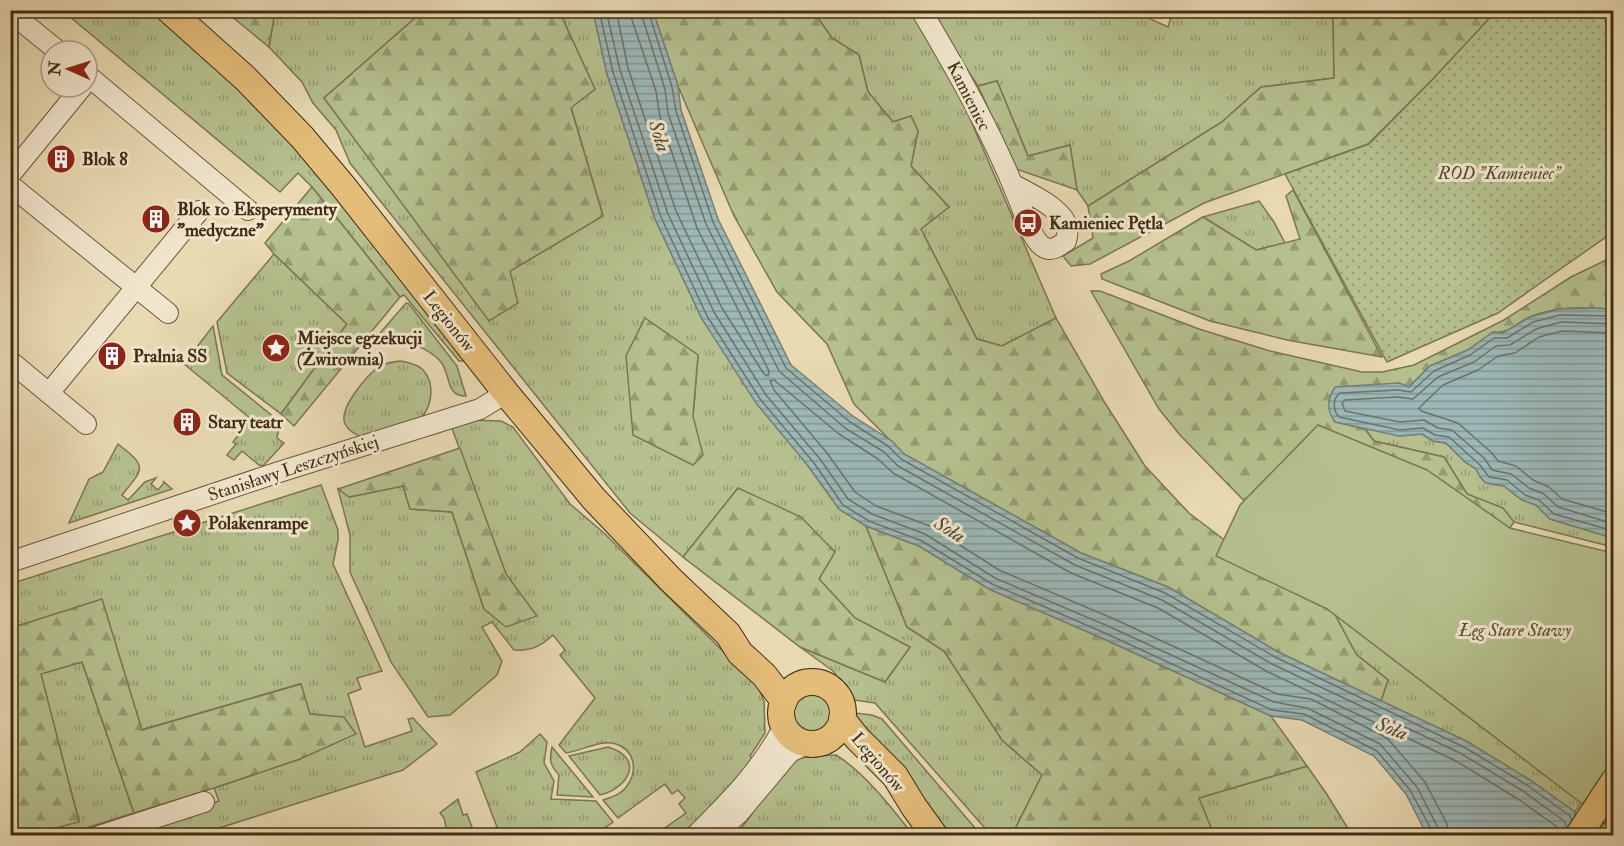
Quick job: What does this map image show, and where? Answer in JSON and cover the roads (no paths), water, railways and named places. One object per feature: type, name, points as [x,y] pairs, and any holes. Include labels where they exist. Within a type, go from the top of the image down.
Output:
[{"type":"main road","name":"Legionów","points":[[169,10],[245,78],[302,137],[506,393],[627,536],[728,634],[740,653],[764,675],[791,693]]},
{"type":"main road","points":[[808,683],[817,683],[834,692],[842,709],[842,719],[833,736],[816,743],[797,741],[784,726],[781,718],[791,693],[808,683]]},
{"type":"main road","name":"Legionów","points":[[842,719],[857,738],[895,776],[935,836]]},
{"type":"main road","name":"Legionów","points":[[816,743],[849,748],[914,807]]},
{"type":"main road","points":[[1578,836],[1614,782]]},
{"type":"street","name":"Kamieniec","points":[[921,10],[963,80],[1012,184]]},
{"type":"street","points":[[10,12],[43,39]]},
{"type":"street","points":[[99,90],[248,210]]},
{"type":"street","points":[[10,175],[72,99]]},
{"type":"street","points":[[10,185],[168,313]]},
{"type":"street","points":[[49,393],[199,212]]},
{"type":"street","points":[[10,361],[86,423]]},
{"type":"street","name":"Stanisławy Leszczyńskiej","points":[[10,562],[480,408],[506,393]]},
{"type":"street","points":[[695,836],[729,802],[767,756],[784,726]]},
{"type":"street","points":[[713,836],[738,814],[790,752],[816,743]]},
{"type":"street","points":[[99,836],[204,802]]},
{"type":"water","name":"Soła","points":[[593,11],[653,11],[678,86],[681,110],[718,219],[791,365],[854,417],[892,441],[904,454],[1081,553],[1168,587],[1278,652],[1466,741],[1530,780],[1575,812],[1584,835],[1427,835],[1406,794],[1374,756],[1302,720],[1271,716],[989,589],[919,546],[866,526],[839,509],[809,467],[756,403],[702,319],[655,219],[607,74]]},
{"type":"water","points":[[1601,308],[1613,311],[1613,538],[1550,519],[1536,505],[1522,500],[1504,486],[1486,483],[1476,469],[1465,462],[1446,443],[1433,441],[1422,434],[1399,436],[1335,422],[1330,413],[1329,400],[1335,387],[1399,383],[1409,387],[1430,366],[1468,350],[1493,332],[1503,333],[1530,317],[1559,309]]},
{"type":"place","name":"Blok 8","points":[[61,159]]},
{"type":"place","name":"Blok 10 Eksperymenty \"medyczne\"","points":[[156,219]]},
{"type":"place","name":"Kamieniec Pętla","points":[[1028,223]]},
{"type":"place","name":"Miejsce egzekucji (Żwirownia)","points":[[276,348]]},
{"type":"place","name":"Pralnia SS","points":[[112,356]]},
{"type":"place","name":"Stary teatr","points":[[187,422]]},
{"type":"place","name":"Polakenrampe","points":[[187,523]]},
{"type":"park label","name":"ROD \"Kamieniec\"","points":[[1499,173]]},
{"type":"park label","name":"Łęg Stare Stawy","points":[[1515,630]]}]
